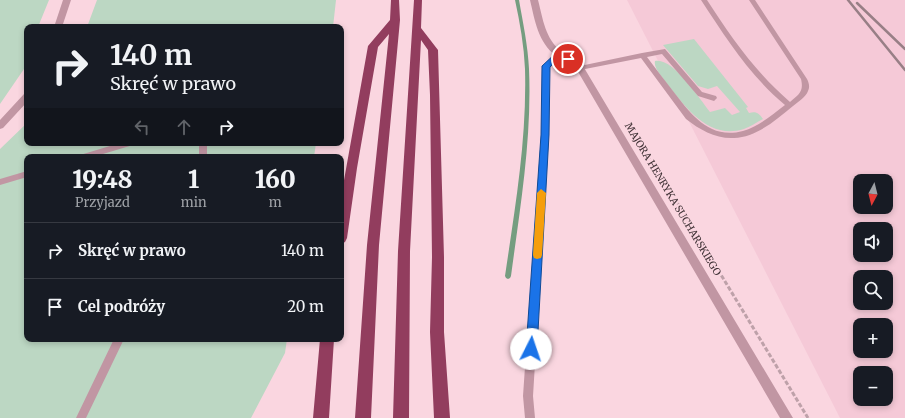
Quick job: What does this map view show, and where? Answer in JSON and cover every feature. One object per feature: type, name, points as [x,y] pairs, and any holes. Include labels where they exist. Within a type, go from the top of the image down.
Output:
[{"type":"highway","points":[[363,418],[366,344],[375,222],[396,0]]},
{"type":"highway","points":[[401,418],[400,352],[404,251],[418,0]]},
{"type":"highway","points":[[344,217],[351,168],[373,46],[395,20]]},
{"type":"highway","points":[[417,29],[433,50],[438,234],[437,332],[442,418]]},
{"type":"highway","points":[[321,418],[326,342]]},
{"type":"street","points":[[59,24],[67,0]]},
{"type":"street","name":"MAJORA HENRYKA SUCHARSKIEGO","points":[[534,0],[542,33],[548,44],[580,68],[788,418]]},
{"type":"street","points":[[0,126],[24,99]]},
{"type":"lane","points":[[704,0],[725,31],[767,85],[789,106]]},
{"type":"lane","points":[[642,55],[696,124],[706,130],[730,135],[752,131],[799,98],[805,91],[806,86],[804,80],[752,0]]},
{"type":"lane","points":[[580,68],[663,50],[700,94],[714,98]]},
{"type":"lane","points":[[530,418],[528,396],[545,135],[546,66],[560,54]]},
{"type":"lane","points":[[93,154],[120,146]]},
{"type":"lane","points":[[0,182],[24,175]]},
{"type":"lane","points":[[81,418],[118,342]]},
{"type":"path","points":[[627,120],[808,418]]},
{"type":"shaded area","points":[[627,0],[905,0],[905,418],[840,418]]},
{"type":"green space","points":[[0,0],[49,0],[39,24],[24,24],[24,69],[0,104]]},
{"type":"green space","points":[[97,0],[336,0],[333,24],[88,24]]},
{"type":"green space","points":[[694,39],[748,107],[746,108],[749,113],[757,113],[763,119],[744,129],[731,131],[720,130],[709,126],[700,120],[683,103],[659,73],[655,61],[662,61],[670,65],[693,89],[710,112],[725,108],[732,115],[740,112],[717,86],[708,89],[698,86],[663,45]]},
{"type":"green space","points":[[24,126],[24,146],[316,146],[314,154],[24,154],[24,342],[287,342],[285,353],[251,418],[0,418],[0,149]]},
{"type":"waterway","points":[[508,276],[526,138],[527,68],[524,34],[517,0]]},
{"type":"railway","points":[[848,0],[905,70]]},
{"type":"railway","points":[[857,3],[905,49]]},
{"type":"slow traffic","points":[[537,255],[541,193]]},
{"type":"route","points":[[531,349],[545,135],[546,66],[560,54],[568,59]]}]
